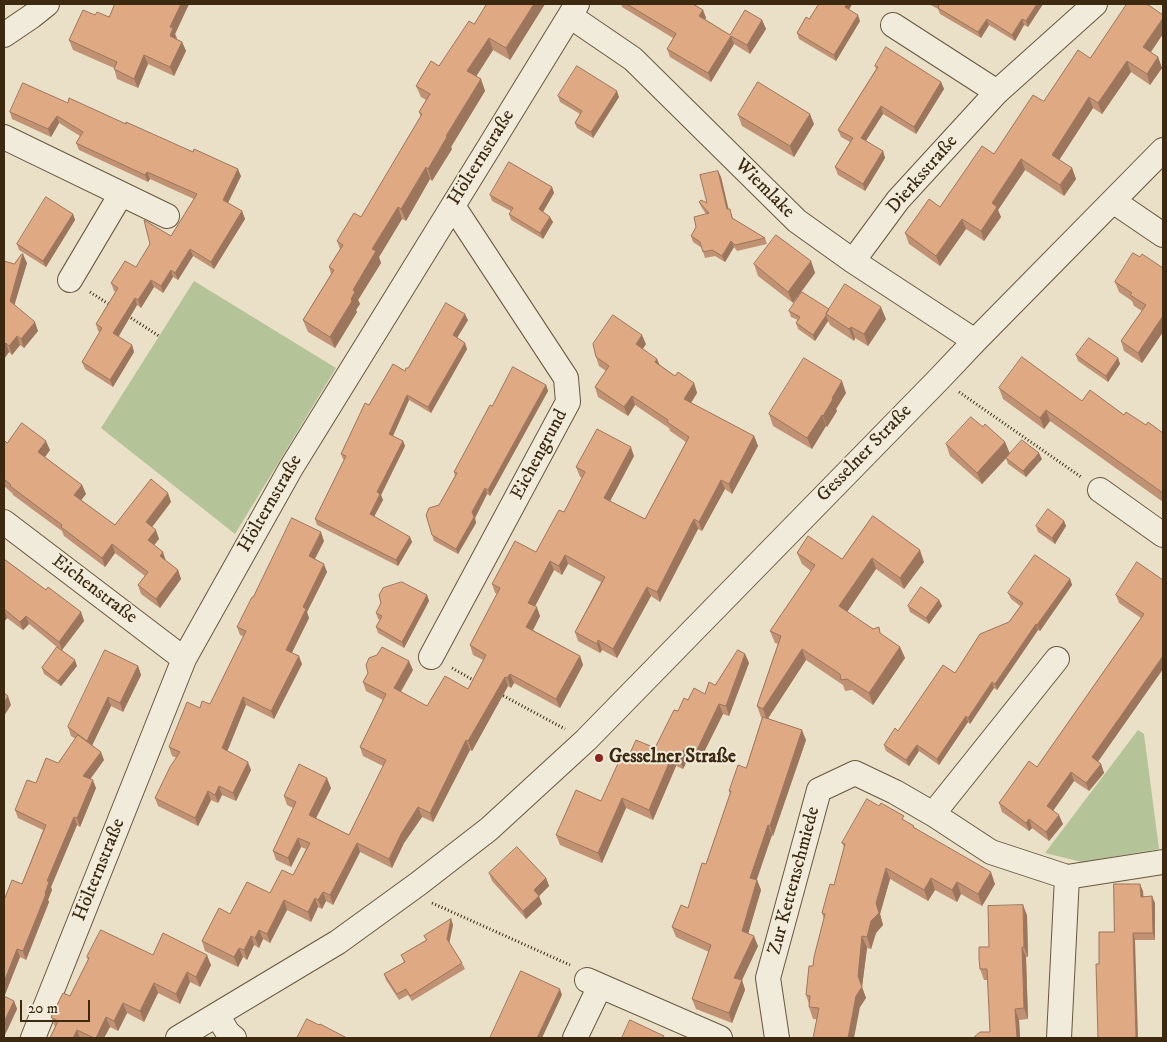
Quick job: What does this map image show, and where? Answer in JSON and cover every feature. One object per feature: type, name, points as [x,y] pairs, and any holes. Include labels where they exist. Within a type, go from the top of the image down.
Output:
[{"type":"street","points":[[4,35],[47,4]]},
{"type":"street","name":"Dierksstraße","points":[[853,261],[898,200],[997,92],[1094,4]]},
{"type":"street","name":"Hölternstraße","points":[[34,1038],[184,659],[291,468],[573,10]]},
{"type":"street","name":"Wiemlake","points":[[573,10],[633,59],[797,221],[853,261],[975,341]]},
{"type":"street","points":[[893,25],[997,92]]},
{"type":"street","points":[[4,137],[167,216]]},
{"type":"street","name":"Gesselner Straße","points":[[178,1038],[338,942],[489,829],[586,740],[1163,150]]},
{"type":"street","points":[[70,280],[121,194]]},
{"type":"street","points":[[1113,202],[1163,235]]},
{"type":"street","name":"Eichengrund","points":[[431,657],[568,402],[566,378],[453,206]]},
{"type":"street","points":[[1100,490],[1163,535]]},
{"type":"street","name":"Eichenstraße","points":[[4,522],[184,659]]},
{"type":"street","points":[[933,814],[1057,660]]},
{"type":"street","name":"Zur Kettenschmiede","points":[[777,1038],[768,978],[820,790],[854,773],[895,792],[992,852],[1067,877],[1163,862]]},
{"type":"street","points":[[1059,1038],[1067,877]]},
{"type":"street","points":[[576,1038],[594,983],[691,1032],[720,1038]]},
{"type":"street","points":[[217,1015],[228,1033],[234,1038]]},
{"type":"path","points":[[70,280],[110,306]]},
{"type":"path","points":[[127,316],[159,336]]},
{"type":"path","points":[[940,378],[1100,490]]},
{"type":"path","points":[[431,657],[484,685]]},
{"type":"path","points":[[492,690],[586,740]]},
{"type":"path","points":[[418,884],[433,904],[570,965],[594,983]]},
{"type":"green space","points":[[194,281],[336,368],[235,534],[101,428]]},
{"type":"green space","points":[[1138,730],[1144,734],[1159,849],[1082,862],[1045,853]]},
{"type":"building","points":[[115,4],[181,4],[170,27],[173,28],[170,36],[182,42],[170,67],[144,55],[134,79],[114,69],[117,62],[69,40],[83,10],[95,15],[97,12],[109,17]]},
{"type":"building","points":[[487,4],[534,4],[506,48],[489,38],[467,71],[481,79],[428,169],[426,167],[401,209],[398,207],[372,249],[376,251],[353,290],[355,292],[351,299],[352,301],[330,337],[303,320],[334,270],[329,267],[343,245],[337,241],[354,213],[361,217],[422,114],[419,112],[430,94],[416,86],[431,61],[439,66],[469,21],[474,24]]},
{"type":"building","points":[[627,4],[693,4],[703,10],[699,16],[730,35],[745,10],[762,20],[747,45],[731,36],[708,73],[667,49],[676,34]]},
{"type":"building","points":[[819,4],[847,4],[845,7],[858,15],[834,55],[797,33],[806,17],[809,19]]},
{"type":"building","points":[[937,4],[1037,4],[1026,21],[1022,19],[1012,35],[987,19],[978,32],[938,8],[939,5]]},
{"type":"building","points":[[1127,4],[1147,4],[1163,15],[1163,18],[1143,47],[1158,57],[1147,74],[1127,61],[1098,103],[1089,97],[1052,155],[1072,168],[1060,185],[1021,159],[992,203],[997,207],[981,231],[962,219],[936,256],[905,233],[929,199],[940,207],[982,146],[994,154],[1033,95],[1044,101],[1078,50],[1090,58]]},
{"type":"building","points":[[886,47],[941,82],[914,127],[881,106],[861,138],[883,151],[863,184],[835,167],[853,138],[838,130],[878,67],[875,66]]},
{"type":"building","points":[[577,66],[617,91],[591,132],[575,123],[582,111],[558,96]]},
{"type":"building","points":[[758,82],[810,114],[790,146],[738,115]]},
{"type":"building","points":[[23,83],[68,103],[69,98],[126,124],[126,122],[193,152],[194,149],[238,169],[223,200],[242,211],[211,262],[190,249],[175,273],[171,270],[161,286],[151,280],[138,300],[135,298],[113,333],[132,345],[110,380],[82,362],[102,328],[96,324],[118,288],[111,283],[125,261],[136,267],[150,244],[144,220],[171,236],[197,194],[147,172],[145,175],[76,143],[83,132],[57,116],[48,129],[10,112]]},
{"type":"building","points":[[509,162],[552,187],[539,209],[550,217],[540,233],[509,214],[513,208],[490,195]]},
{"type":"building","points":[[718,171],[727,209],[730,209],[732,218],[765,238],[735,245],[731,241],[722,256],[712,250],[703,252],[700,242],[691,236],[696,227],[694,217],[709,213],[699,202],[701,200],[707,203],[700,175]]},
{"type":"building","points":[[46,197],[73,214],[43,261],[17,244]]},
{"type":"building","points":[[776,235],[811,261],[788,292],[754,264]]},
{"type":"building","points":[[1133,253],[1140,257],[1142,254],[1163,268],[1163,316],[1138,353],[1121,341],[1146,305],[1130,295],[1132,293],[1115,282]]},
{"type":"building","points":[[22,254],[10,301],[35,322],[21,339],[17,336],[9,346],[6,343],[4,345],[4,261],[14,264]]},
{"type":"building","points":[[845,284],[881,307],[864,334],[851,327],[849,329],[826,314]]},
{"type":"building","points":[[802,292],[829,309],[813,335],[796,323],[800,317],[789,311]]},
{"type":"building","points":[[446,303],[465,314],[453,335],[465,343],[428,407],[407,395],[389,434],[403,441],[377,492],[380,494],[370,514],[410,537],[396,560],[315,519],[346,456],[341,454],[365,403],[369,405],[393,364],[405,371],[408,368]]},
{"type":"building","points":[[613,315],[642,335],[636,344],[657,359],[655,362],[675,376],[678,372],[694,383],[684,399],[754,436],[729,484],[721,480],[699,522],[694,519],[657,592],[647,587],[613,649],[598,640],[597,644],[575,632],[605,577],[565,555],[559,566],[550,561],[528,603],[537,607],[526,627],[580,656],[556,699],[510,674],[507,678],[505,677],[468,741],[466,740],[430,813],[418,807],[401,834],[389,859],[357,843],[330,895],[323,892],[318,900],[315,898],[308,912],[284,900],[267,934],[259,930],[255,938],[251,936],[244,950],[239,948],[234,957],[202,941],[219,908],[230,914],[247,882],[270,893],[282,870],[293,875],[310,843],[298,838],[288,858],[273,851],[296,802],[284,796],[299,764],[327,778],[309,815],[349,835],[386,760],[360,747],[386,694],[363,682],[368,673],[366,665],[369,658],[377,655],[382,647],[409,661],[394,688],[427,706],[445,676],[468,689],[486,655],[470,645],[500,588],[492,584],[515,541],[536,552],[559,510],[564,512],[585,472],[576,467],[597,429],[631,447],[604,498],[645,519],[689,437],[667,422],[668,420],[632,396],[624,407],[595,387],[609,366],[596,357],[593,344]]},
{"type":"building","points":[[1089,338],[1118,358],[1106,376],[1076,355]]},
{"type":"building","points":[[1022,357],[1082,401],[1090,390],[1124,415],[1126,412],[1146,425],[1148,422],[1163,433],[1163,493],[1046,410],[1040,418],[999,388]]},
{"type":"building","points":[[804,358],[842,381],[823,416],[807,438],[769,414]]},
{"type":"building","points":[[513,367],[546,385],[488,490],[485,488],[472,512],[474,517],[456,549],[432,535],[426,515],[429,508],[439,505],[457,473],[454,472]]},
{"type":"building","points":[[971,417],[983,427],[985,424],[1005,442],[977,473],[946,444]]},
{"type":"building","points":[[22,423],[46,441],[38,452],[82,485],[74,495],[115,525],[151,479],[168,493],[146,522],[156,530],[148,540],[163,552],[160,556],[178,570],[156,599],[138,585],[148,572],[112,544],[102,558],[10,486],[4,479],[4,440],[7,443]]},
{"type":"building","points":[[1022,440],[1039,453],[1023,471],[1006,458]]},
{"type":"building","points":[[1048,509],[1064,521],[1052,538],[1036,526]]},
{"type":"building","points":[[873,516],[920,550],[900,578],[872,558],[839,606],[873,629],[879,627],[880,633],[900,647],[869,693],[847,679],[841,680],[840,674],[802,649],[763,709],[757,706],[781,636],[770,631],[815,565],[797,553],[808,536],[842,559]]},
{"type":"building","points":[[292,518],[321,532],[309,556],[324,564],[303,607],[306,609],[286,650],[299,656],[271,711],[243,697],[222,748],[248,762],[233,793],[219,786],[215,795],[208,791],[195,818],[155,798],[170,767],[180,752],[169,747],[187,702],[200,708],[202,701],[210,704],[246,631],[237,627]]},
{"type":"building","points":[[1035,555],[1070,579],[1036,624],[995,684],[992,682],[968,718],[966,716],[937,759],[917,745],[906,760],[884,745],[895,728],[898,731],[943,665],[955,673],[980,634],[1009,622],[1023,603],[1008,593]]},
{"type":"building","points":[[4,559],[46,590],[48,587],[81,612],[59,642],[26,616],[20,622],[4,609]]},
{"type":"building","points":[[1137,562],[1163,580],[1163,656],[1092,757],[1101,764],[1086,783],[1071,772],[1047,806],[1059,815],[1046,832],[1029,819],[1026,823],[999,803],[1029,761],[1037,767],[1144,614],[1116,595]]},
{"type":"building","points":[[402,582],[427,595],[402,642],[376,627],[382,616],[376,613],[381,603],[379,595],[383,588]]},
{"type":"building","points":[[921,587],[939,600],[926,618],[908,606]]},
{"type":"building","points":[[57,647],[75,660],[58,681],[42,668]]},
{"type":"building","points":[[105,650],[138,666],[120,703],[108,697],[87,741],[68,727]]},
{"type":"building","points":[[738,650],[745,654],[726,706],[719,704],[695,754],[684,749],[680,759],[672,756],[649,810],[622,798],[598,853],[556,835],[576,790],[601,801],[620,759],[626,762],[636,740],[655,748],[674,710],[678,711],[684,698],[688,700],[694,688],[705,694],[709,682],[715,685]]},
{"type":"building","points":[[4,693],[8,696],[4,703]]},
{"type":"building","points":[[763,717],[802,730],[770,826],[768,825],[750,878],[757,880],[742,931],[754,936],[734,978],[742,980],[729,1013],[692,999],[711,945],[672,927],[681,905],[688,908],[702,863],[706,864],[738,765],[746,768]]},
{"type":"building","points":[[78,735],[101,752],[83,776],[93,780],[77,818],[74,817],[47,881],[49,882],[46,894],[23,951],[17,949],[4,982],[4,900],[12,880],[22,884],[46,825],[15,810],[27,780],[36,783],[46,758],[58,763]]},
{"type":"building","points":[[867,799],[879,806],[881,803],[904,816],[902,819],[913,827],[991,872],[978,894],[957,882],[952,890],[931,878],[924,890],[886,868],[876,903],[879,913],[871,921],[867,937],[862,936],[858,976],[862,987],[856,996],[848,1038],[813,1038],[819,1008],[809,1007],[810,996],[806,995],[809,966],[813,966],[825,914],[822,913],[830,884],[834,885],[845,844],[842,843]]},
{"type":"building","points":[[517,847],[546,878],[534,890],[539,896],[523,911],[489,873]]},
{"type":"building","points":[[1114,884],[1140,884],[1141,897],[1152,896],[1153,933],[1133,933],[1136,1038],[1098,1038],[1096,964],[1099,964],[1099,932],[1114,932]]},
{"type":"building","points":[[1023,905],[1024,1008],[1015,1009],[1017,1038],[973,1038],[980,1032],[990,1032],[987,969],[980,969],[979,959],[979,947],[989,947],[988,906]]},
{"type":"building","points":[[451,919],[447,939],[462,963],[410,996],[406,989],[397,994],[384,974],[405,962],[401,955],[427,940],[424,936]]},
{"type":"building","points":[[101,930],[153,955],[163,933],[207,955],[196,977],[187,972],[176,994],[154,983],[140,1011],[123,1003],[114,1021],[106,1017],[96,1038],[77,1030],[73,1038],[50,1038],[58,1021],[51,1017],[63,993],[70,996]]},
{"type":"building","points":[[521,971],[560,989],[537,1038],[490,1038]]},
{"type":"building","points":[[4,996],[14,1001],[4,1022]]},
{"type":"building","points":[[307,1019],[320,1024],[347,1038],[297,1038]]},
{"type":"building","points":[[630,1020],[664,1036],[663,1038],[622,1038]]},
{"type":"place","name":"Gesselner Straße","points":[[599,758]]}]
